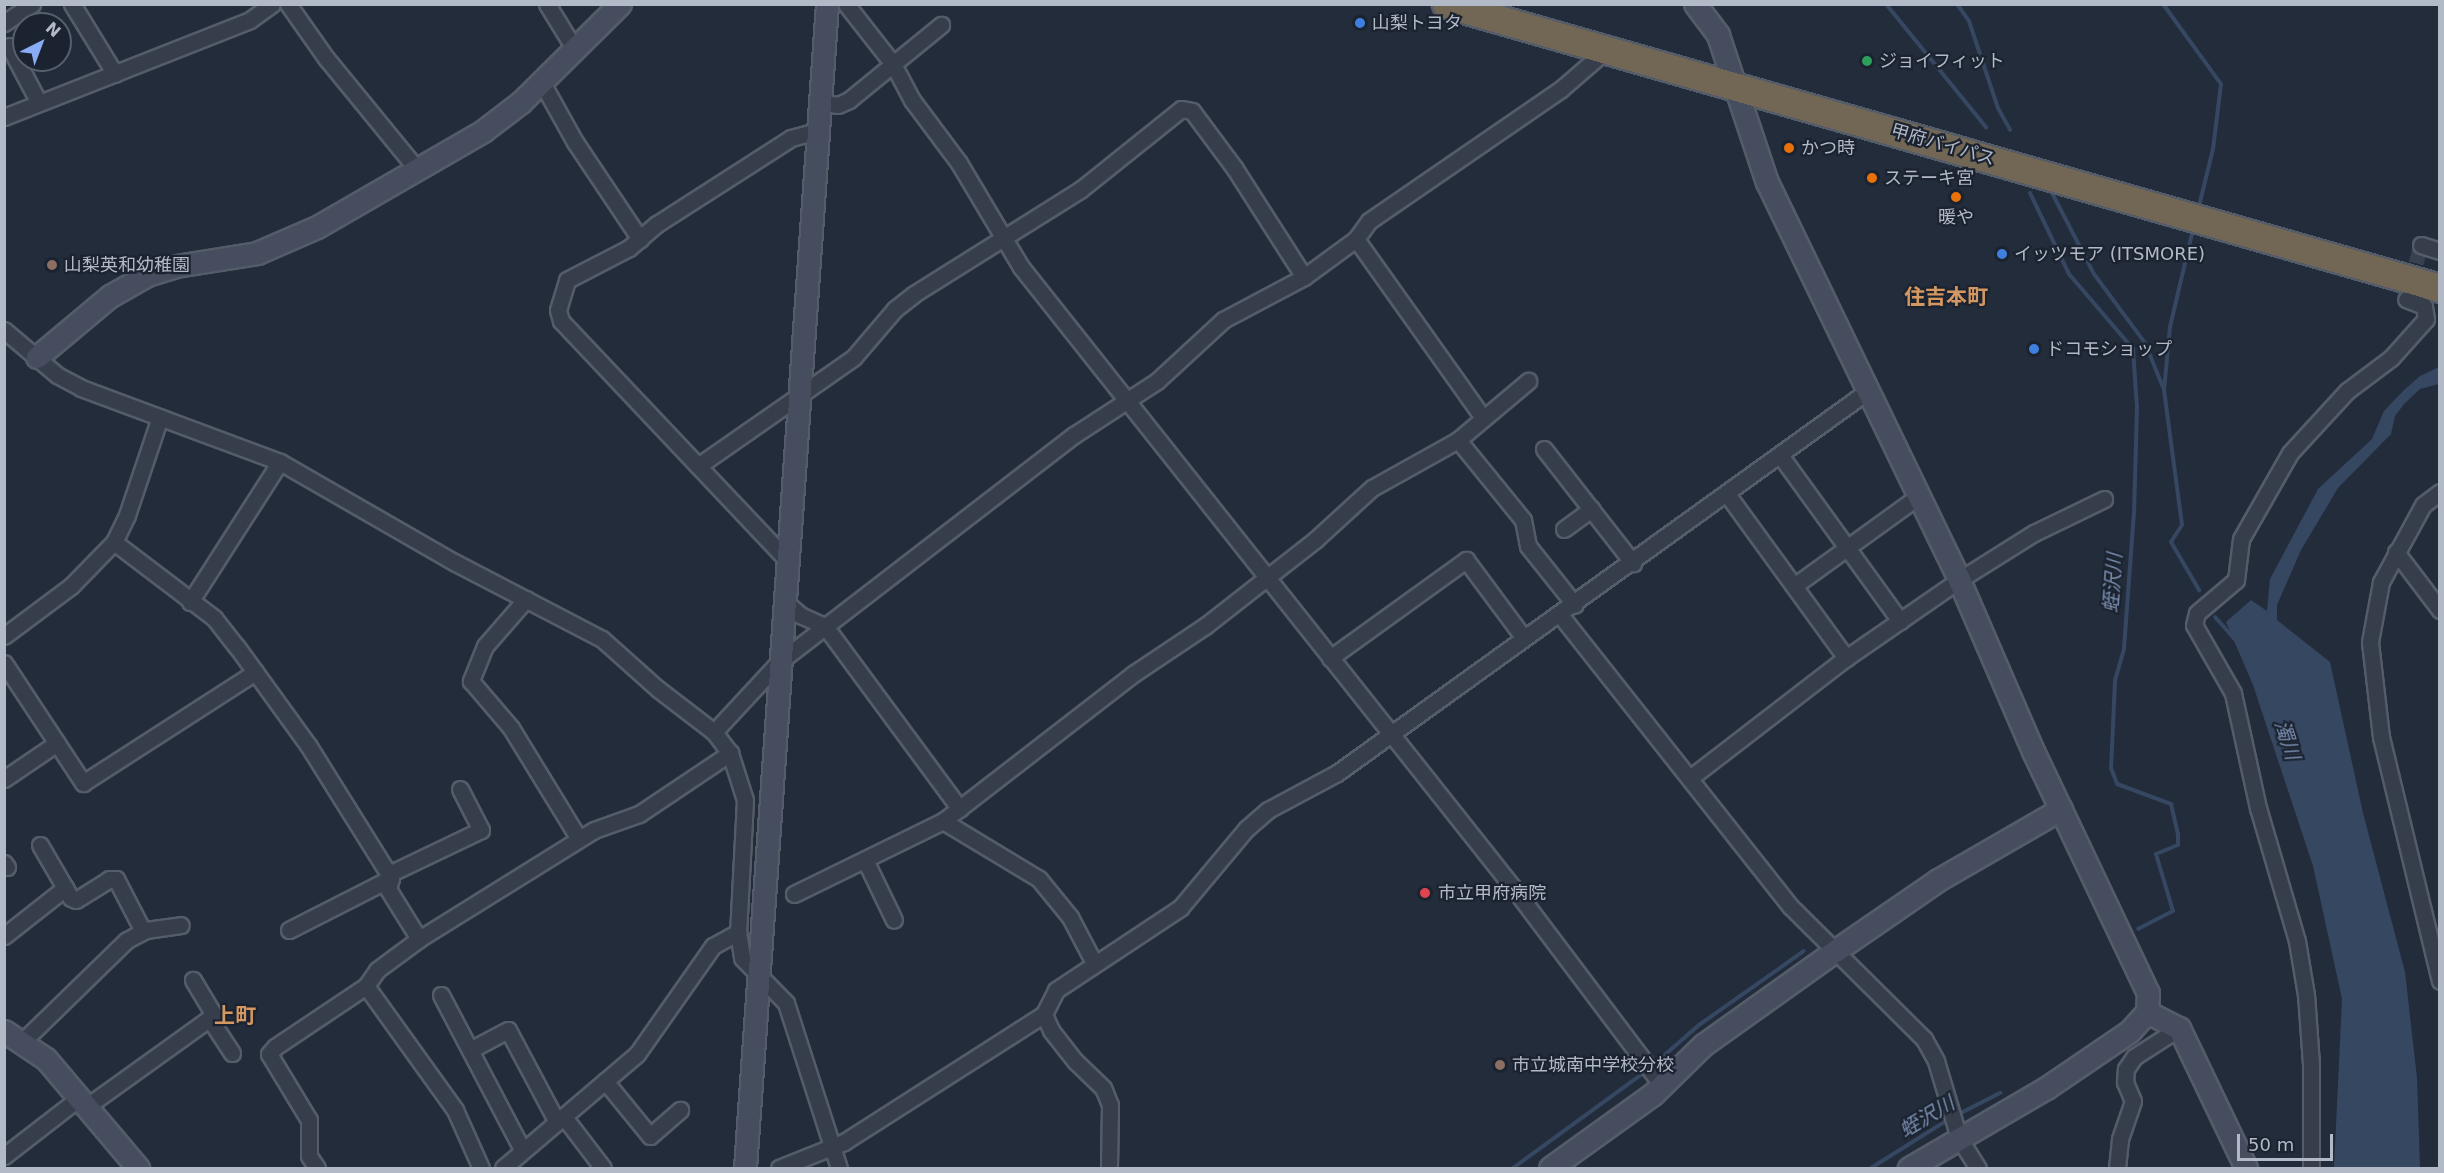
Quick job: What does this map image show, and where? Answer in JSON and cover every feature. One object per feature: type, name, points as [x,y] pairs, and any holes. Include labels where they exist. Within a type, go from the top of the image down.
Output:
[{"type":"highway","name":"甲府バイパス","points":[[1446,4],[1606,50],[1731,76]]},
{"type":"highway","name":"甲府バイパス","points":[[1511,4],[1731,76],[2261,227],[2439,270]]},
{"type":"highway","name":"甲府バイパス","points":[[2261,227],[2439,288]]},
{"type":"street","points":[[4,23],[32,4]]},
{"type":"street","points":[[72,4],[115,74]]},
{"type":"street","points":[[4,117],[250,20],[272,4]]},
{"type":"street","points":[[288,4],[326,58],[416,168]]},
{"type":"street","points":[[547,4],[574,48]]},
{"type":"street","points":[[37,357],[110,296],[147,275],[176,266],[257,253],[317,227],[504,117],[620,4]]},
{"type":"street","points":[[745,1168],[778,738],[779,662],[818,131],[822,103],[827,4]]},
{"type":"street","points":[[846,4],[893,64],[912,100],[1007,237],[1021,267],[1130,400],[1266,577],[1515,890],[1660,1082]]},
{"type":"street","points":[[1695,4],[1718,35],[1767,182],[1959,580],[2061,809],[2141,973],[2148,993],[2147,1012],[2130,1031],[2046,1088],[1957,1132],[1909,1168]]},
{"type":"street","points":[[822,103],[838,105],[849,100],[941,25]]},
{"type":"street","points":[[9,46],[39,103]]},
{"type":"street","points":[[714,732],[779,662],[1074,435],[1130,400],[1191,353],[1223,320],[1304,277],[1356,238],[1369,221],[1561,89],[1606,50]]},
{"type":"street","points":[[542,81],[575,142],[640,238]]},
{"type":"street","points":[[698,466],[783,405],[800,398],[854,357],[895,309],[914,294],[1007,237],[1098,177],[1181,109],[1192,111],[1235,170],[1304,277]]},
{"type":"street","points":[[787,560],[560,318],[561,292],[567,280],[640,238],[791,138],[818,131]]},
{"type":"street","points":[[1356,238],[1483,418]]},
{"type":"street","points":[[2421,245],[2439,250]]},
{"type":"street","points":[[2311,1168],[2311,1064],[2306,995],[2297,941],[2258,808],[2233,693],[2194,625],[2197,613],[2236,580],[2241,539],[2290,453],[2347,391],[2391,358],[2426,320],[2424,306],[2406,299]]},
{"type":"street","points":[[4,330],[81,388],[280,462],[602,639],[658,689],[714,732],[730,753],[745,800],[738,932],[742,958],[759,979],[786,1003],[839,1168]]},
{"type":"street","points":[[794,894],[866,862],[873,853],[943,821],[1100,698],[1180,645],[1372,488],[1458,440],[1528,381]]},
{"type":"street","points":[[779,1168],[844,1142],[1044,1014],[1056,990],[1180,908],[1246,829],[1268,810],[1337,773],[1524,638],[1561,616],[1869,390]]},
{"type":"street","points":[[4,636],[71,585],[114,542],[127,515],[160,417]]},
{"type":"street","points":[[1458,440],[1523,520],[1528,546],[1575,605]]},
{"type":"street","points":[[1544,449],[1633,563]]},
{"type":"street","points":[[1780,455],[1900,621]]},
{"type":"street","points":[[190,602],[280,462]]},
{"type":"street","points":[[2439,492],[2423,506],[2381,582],[2370,642],[2381,737],[2439,981]]},
{"type":"street","points":[[1727,494],[1846,658]]},
{"type":"street","points":[[1794,586],[1919,496]]},
{"type":"street","points":[[1690,778],[1846,658],[1959,580],[2034,533],[2104,499]]},
{"type":"street","points":[[1564,529],[1592,509]]},
{"type":"street","points":[[114,542],[214,618],[308,745],[390,876],[388,889],[419,939]]},
{"type":"street","points":[[2396,552],[2439,610]]},
{"type":"street","points":[[1330,658],[1466,560],[1524,638]]},
{"type":"street","points":[[526,599],[485,646],[471,681],[512,728],[579,839]]},
{"type":"street","points":[[784,601],[800,615],[825,626],[960,809]]},
{"type":"street","points":[[1561,616],[1790,906],[1924,1039],[1936,1061],[1957,1132],[1978,1168]]},
{"type":"street","points":[[4,663],[83,783],[255,672]]},
{"type":"street","points":[[4,779],[57,743]]},
{"type":"street","points":[[317,1168],[309,1156],[309,1120],[269,1054],[366,986],[377,970],[419,939],[579,839],[639,814],[730,753]]},
{"type":"street","points":[[289,930],[481,830],[460,789]]},
{"type":"street","points":[[1550,1168],[1660,1082],[1703,1045],[1835,951],[1938,880],[2061,809]]},
{"type":"street","points":[[943,821],[1039,879],[1070,917],[1094,963]]},
{"type":"street","points":[[40,845],[65,888],[76,900],[109,879],[116,879],[143,931]]},
{"type":"street","points":[[866,862],[894,920]]},
{"type":"street","points":[[4,936],[65,888]]},
{"type":"street","points":[[138,1168],[46,1059],[12,1040],[91,971],[143,931],[181,925]]},
{"type":"street","points":[[503,1168],[521,1159],[560,1120],[637,1054],[713,946],[738,932]]},
{"type":"street","points":[[4,1156],[214,1015],[193,980]]},
{"type":"street","points":[[366,986],[455,1110],[481,1168]]},
{"type":"street","points":[[441,995],[470,1050],[521,1159]]},
{"type":"street","points":[[2147,1012],[2179,1028],[2246,1168]]},
{"type":"street","points":[[1044,1014],[1075,1062],[1103,1088],[1110,1105],[1109,1168]]},
{"type":"street","points":[[209,1018],[232,1053]]},
{"type":"street","points":[[2116,1168],[2120,1139],[2133,1101],[2125,1082],[2126,1068],[2134,1057],[2179,1028]]},
{"type":"street","points":[[470,1050],[508,1030],[560,1120],[603,1168]]},
{"type":"street","points":[[605,1081],[650,1136],[680,1110]]},
{"type":"water","name":"濁川","points":[[2439,367],[2439,384],[2420,389],[2404,404],[2395,416],[2391,434],[2338,488],[2301,550],[2277,605],[2277,620],[2330,662],[2363,813],[2405,972],[2417,1078],[2420,1168],[2334,1168],[2342,999],[2313,866],[2253,685],[2226,622],[2251,600],[2267,611],[2270,579],[2318,489],[2372,439],[2384,411],[2403,391],[2420,376]]},
{"type":"waterway","name":"蛭沢川","points":[[1886,4],[1986,127]]},
{"type":"waterway","points":[[1957,4],[1969,21],[1998,108],[2010,130]]},
{"type":"waterway","points":[[2163,4],[2221,84],[2213,149],[2198,210]]},
{"type":"waterway","points":[[2051,191],[2094,274],[2145,343],[2163,387]]},
{"type":"waterway","name":"蛭沢川","points":[[2030,193],[2069,274],[2133,349],[2137,407],[2134,512],[2124,649],[2115,681],[2111,768],[2117,784],[2171,804],[2178,834],[2178,845],[2156,854],[2173,911],[2138,929]]},
{"type":"waterway","points":[[2193,229],[2170,327],[2164,390],[2182,525],[2171,542],[2199,590]]},
{"type":"waterway","points":[[2215,617],[2235,639]]},
{"type":"waterway","points":[[1652,1066],[1699,1025],[1804,951]]},
{"type":"waterway","points":[[1513,1168],[1646,1071]]},
{"type":"waterway","name":"蛭沢川","points":[[1955,1116],[2000,1093]]},
{"type":"waterway","name":"蛭沢川","points":[[1871,1168],[1949,1119]]},
{"type":"tunnel","points":[[2410,285],[2421,245]]},
{"type":"place","name":"山梨トヨタ","points":[[1360,23]]},
{"type":"place","name":"ジョイフィット","points":[[1867,61]]},
{"type":"place","name":"かつ時","points":[[1789,148]]},
{"type":"place","name":"ステーキ宮","points":[[1872,178]]},
{"type":"place","name":"暖や","points":[[1956,197]]},
{"type":"place","name":"イッツモア (ITSMORE)","points":[[2002,254]]},
{"type":"place","name":"山梨英和幼稚園","points":[[52,265]]},
{"type":"place","name":"ドコモショップ","points":[[2034,349]]},
{"type":"place","name":"市立甲府病院","points":[[1425,893]]},
{"type":"place","name":"市立城南中学校分校","points":[[1500,1065]]},
{"type":"district","name":"住吉本町","points":[[1946,297]]},
{"type":"district","name":"上町","points":[[235,1016]]}]
